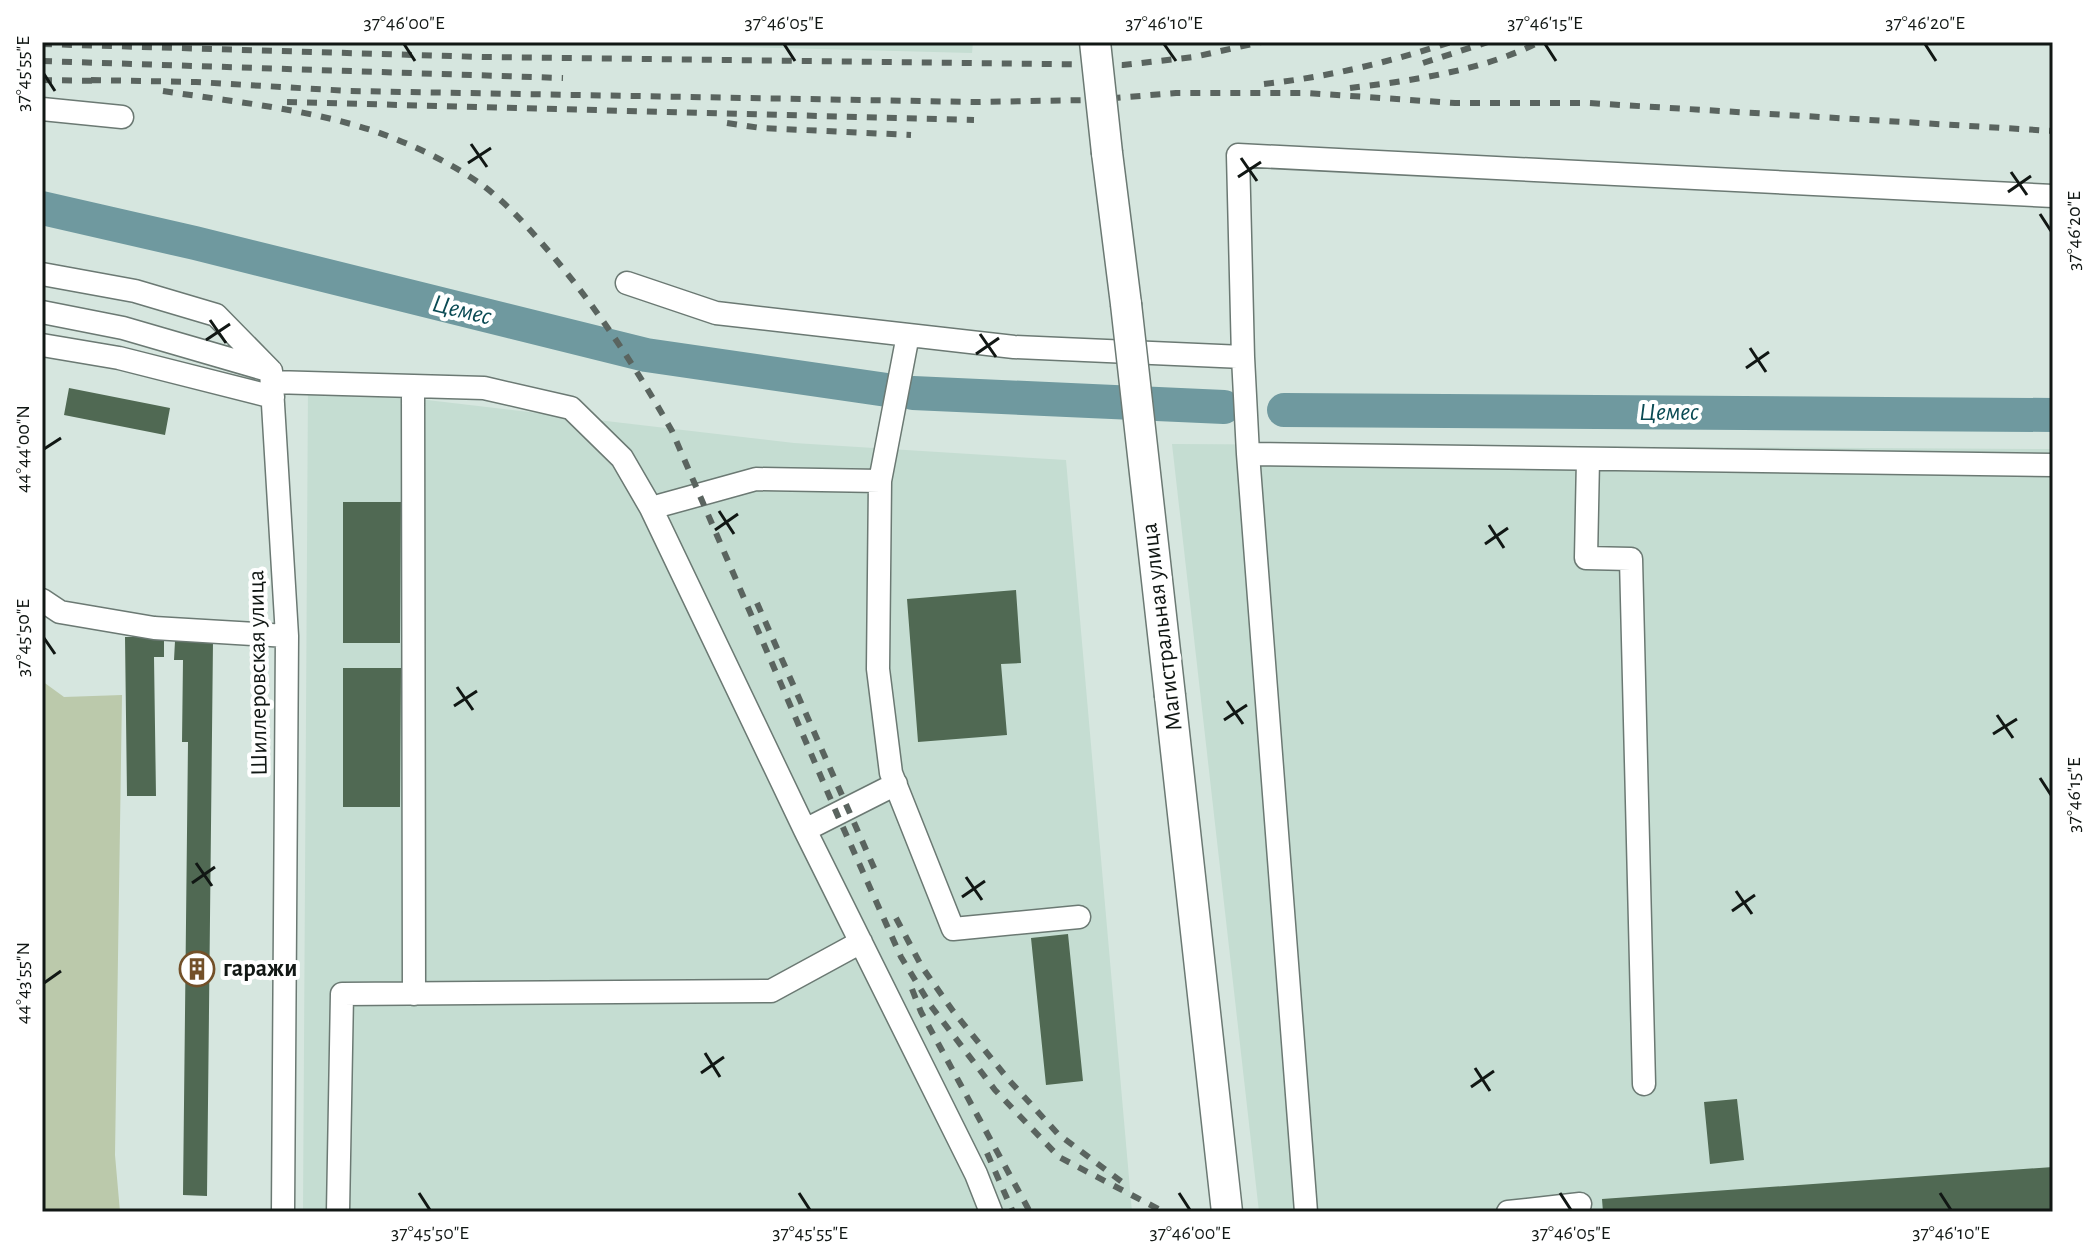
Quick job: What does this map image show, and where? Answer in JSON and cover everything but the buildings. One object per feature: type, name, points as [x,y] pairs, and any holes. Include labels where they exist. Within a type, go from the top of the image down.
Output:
[{"type":"highway","name":"Магистральная улица","points":[[1095,42],[1227,1212]]},
{"type":"street","points":[[42,109],[122,117]]},
{"type":"street","points":[[1306,1212],[1248,454],[1238,155],[2053,196]]},
{"type":"street","points":[[42,274],[135,291],[216,315],[272,383]]},
{"type":"street","points":[[627,283],[716,313],[1014,347],[1243,357]]},
{"type":"street","points":[[42,312],[123,328],[272,383]]},
{"type":"street","points":[[908,335],[880,481],[878,669],[891,773],[953,929],[1079,917]]},
{"type":"street","points":[[42,345],[272,383],[484,388],[571,408],[622,458],[651,508],[805,830],[976,1174],[991,1212]]},
{"type":"street","name":"Шиллеровская улица","points":[[272,383],[287,636],[283,1212]]},
{"type":"street","points":[[413,386],[414,994]]},
{"type":"street","points":[[1248,454],[2053,465]]},
{"type":"street","points":[[1588,459],[1586,558],[1631,559],[1644,1084]]},
{"type":"street","points":[[651,508],[756,479],[880,481]]},
{"type":"street","points":[[42,600],[60,612],[154,628],[287,636]]},
{"type":"street","points":[[805,830],[896,784]]},
{"type":"street","points":[[338,1212],[342,994],[771,991],[861,942]]},
{"type":"street","points":[[1508,1212],[1580,1204]]},
{"type":"shaded area","points":[[558,42],[973,42],[972,53]]},
{"type":"shaded area","points":[[308,386],[794,443],[1066,460],[1132,1212],[303,1212]]},
{"type":"shaded area","points":[[1172,444],[2053,449],[2053,1212],[1259,1212]]},
{"type":"shaded area","points":[[42,681],[64,697],[122,695],[115,1155],[120,1212],[42,1212]]},
{"type":"waterway","name":"Цемес","points":[[42,208],[646,355],[887,390]]},
{"type":"waterway","name":"Цемес","points":[[913,393],[1224,407]]},
{"type":"waterway","name":"Цемес","points":[[1284,410],[2053,415]]},
{"type":"railway","points":[[42,44],[483,57],[1123,65],[1194,57],[1261,42]]},
{"type":"railway","points":[[1264,84],[1359,68],[1451,42]]},
{"type":"railway","points":[[1423,63],[1488,42]]},
{"type":"railway","points":[[1350,88],[1472,67],[1539,42]]},
{"type":"railway","points":[[42,61],[563,78]]},
{"type":"railway","points":[[42,80],[100,81]]},
{"type":"railway","points":[[91,80],[196,82],[350,91],[975,102],[1091,100],[1176,93],[1307,93],[1455,103],[1588,103],[2053,131]]},
{"type":"railway","points":[[163,91],[298,112],[391,137],[433,156],[485,187],[532,232],[604,322],[672,431],[901,957],[931,1006],[995,1090],[1059,1157],[1164,1212]]},
{"type":"railway","points":[[287,102],[974,120]]},
{"type":"railway","points":[[727,123],[761,128],[911,135]]},
{"type":"railway","points":[[757,603],[875,870]]},
{"type":"railway","points":[[896,918],[922,967],[1008,1079],[1058,1134],[1126,1185]]},
{"type":"railway","points":[[912,989],[921,1012],[1030,1212]]},
{"type":"railway","points":[[987,1153],[1013,1212]]},
{"type":"place","name":"гаражи","points":[[197,969]]}]
